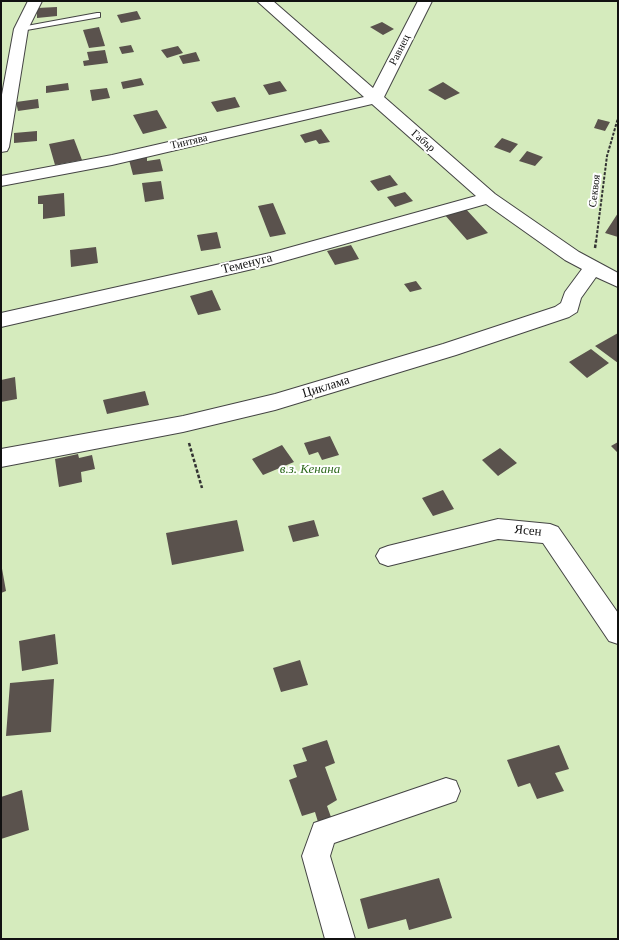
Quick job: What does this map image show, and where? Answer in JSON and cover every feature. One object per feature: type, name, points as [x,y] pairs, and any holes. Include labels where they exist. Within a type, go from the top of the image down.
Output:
[{"type":"street","points":[[1,147],[21,29],[35,1]]},
{"type":"street","name":"Габър","points":[[264,1],[489,198],[572,256],[593,267]]},
{"type":"street","name":"Равнец","points":[[376,99],[425,1]]},
{"type":"street","name":"Тинтява","points":[[1,181],[112,160],[376,99]]},
{"type":"street","name":"Теменуга","points":[[1,320],[270,259],[489,198]]},
{"type":"street","points":[[593,267],[618,281]]},
{"type":"street","name":"Циклама","points":[[1,458],[183,424],[282,399],[449,350],[562,312],[570,307],[572,297],[593,267]]},
{"type":"street","name":"Ясен","points":[[388,556],[498,529],[550,534],[618,633]]},
{"type":"street","points":[[340,939],[316,856],[324,832],[446,791]]},
{"type":"lane","points":[[21,29],[97,15]]},
{"type":"path","name":"Секвоя","points":[[593,267],[607,156],[618,118]]},
{"type":"path","points":[[183,424],[202,488]]},
{"type":"green space","name":"в.з. Кенана","points":[[1,1],[618,1],[618,939],[1,939]]},
{"type":"building","points":[[57,7],[57,16],[37,18],[37,8]]},
{"type":"building","points":[[137,11],[141,19],[121,23],[117,15]]},
{"type":"building","points":[[382,22],[394,29],[383,35],[370,27]]},
{"type":"building","points":[[99,27],[105,46],[89,48],[83,30]]},
{"type":"building","points":[[131,45],[134,52],[122,54],[119,47]]},
{"type":"building","points":[[178,46],[183,53],[167,58],[161,50]]},
{"type":"building","points":[[105,50],[108,63],[84,66],[83,61],[89,60],[87,52]]},
{"type":"building","points":[[196,52],[200,61],[183,64],[179,56]]},
{"type":"building","points":[[141,78],[144,85],[123,89],[121,82]]},
{"type":"building","points":[[280,81],[287,91],[269,95],[263,85]]},
{"type":"building","points":[[443,82],[460,93],[445,100],[428,90]]},
{"type":"building","points":[[68,83],[69,90],[46,93],[46,86]]},
{"type":"building","points":[[107,88],[110,98],[92,101],[90,90]]},
{"type":"building","points":[[235,97],[240,107],[217,112],[211,102]]},
{"type":"building","points":[[38,99],[39,108],[18,111],[16,102]]},
{"type":"building","points":[[157,110],[167,128],[143,134],[133,115]]},
{"type":"building","points":[[598,119],[610,122],[605,131],[594,128]]},
{"type":"building","points":[[321,129],[330,142],[319,144],[316,140],[305,143],[300,135]]},
{"type":"building","points":[[37,131],[37,141],[14,143],[14,133]]},
{"type":"building","points":[[502,138],[518,144],[510,153],[494,147]]},
{"type":"building","points":[[74,139],[82,160],[55,165],[49,144]]},
{"type":"building","points":[[527,151],[543,157],[535,166],[519,161]]},
{"type":"building","points":[[147,157],[147,161],[160,159],[163,171],[133,175],[129,160]]},
{"type":"building","points":[[390,175],[398,185],[378,191],[370,181]]},
{"type":"building","points":[[161,181],[164,199],[145,202],[142,183]]},
{"type":"building","points":[[405,192],[413,201],[395,207],[387,197]]},
{"type":"building","points":[[64,193],[65,216],[43,219],[43,204],[38,204],[38,196]]},
{"type":"building","points":[[273,203],[286,234],[270,237],[258,206]]},
{"type":"building","points":[[464,207],[488,233],[467,240],[444,214]]},
{"type":"building","points":[[618,213],[618,237],[605,233]]},
{"type":"building","points":[[217,232],[221,248],[201,251],[197,235]]},
{"type":"building","points":[[351,245],[359,259],[335,265],[327,251]]},
{"type":"building","points":[[96,247],[98,263],[71,267],[70,250]]},
{"type":"building","points":[[416,281],[422,289],[410,292],[404,284]]},
{"type":"building","points":[[212,290],[221,310],[198,315],[190,296]]},
{"type":"building","points":[[618,333],[618,363],[595,346]]},
{"type":"building","points":[[591,349],[609,363],[587,378],[569,362]]},
{"type":"building","points":[[15,377],[17,399],[1,402],[1,380]]},
{"type":"building","points":[[145,391],[149,405],[107,414],[103,400]]},
{"type":"building","points":[[330,436],[339,455],[322,460],[318,452],[309,455],[304,443]]},
{"type":"building","points":[[618,442],[618,453],[611,446]]},
{"type":"building","points":[[282,445],[294,462],[263,475],[252,459]]},
{"type":"building","points":[[500,448],[517,463],[498,476],[482,460]]},
{"type":"building","points":[[78,454],[79,458],[92,455],[95,469],[81,472],[82,482],[59,487],[55,459]]},
{"type":"building","points":[[443,490],[454,509],[433,516],[422,498]]},
{"type":"building","points":[[237,520],[244,551],[172,565],[166,533]]},
{"type":"building","points":[[314,520],[319,536],[293,542],[288,526]]},
{"type":"building","points":[[1,563],[6,591],[1,593]]},
{"type":"building","points":[[55,634],[58,664],[22,671],[19,641]]},
{"type":"building","points":[[300,660],[308,685],[281,692],[273,668]]},
{"type":"building","points":[[54,679],[51,732],[6,736],[10,683]]},
{"type":"building","points":[[327,740],[335,763],[325,767],[337,800],[327,806],[331,817],[318,822],[315,812],[302,816],[289,780],[297,777],[293,765],[307,761],[302,748]]},
{"type":"building","points":[[559,745],[569,769],[555,773],[564,791],[537,799],[530,783],[518,787],[507,760]]},
{"type":"building","points":[[22,790],[29,830],[1,839],[1,797]]},
{"type":"building","points":[[439,878],[452,918],[409,930],[406,919],[368,929],[360,899]]}]
